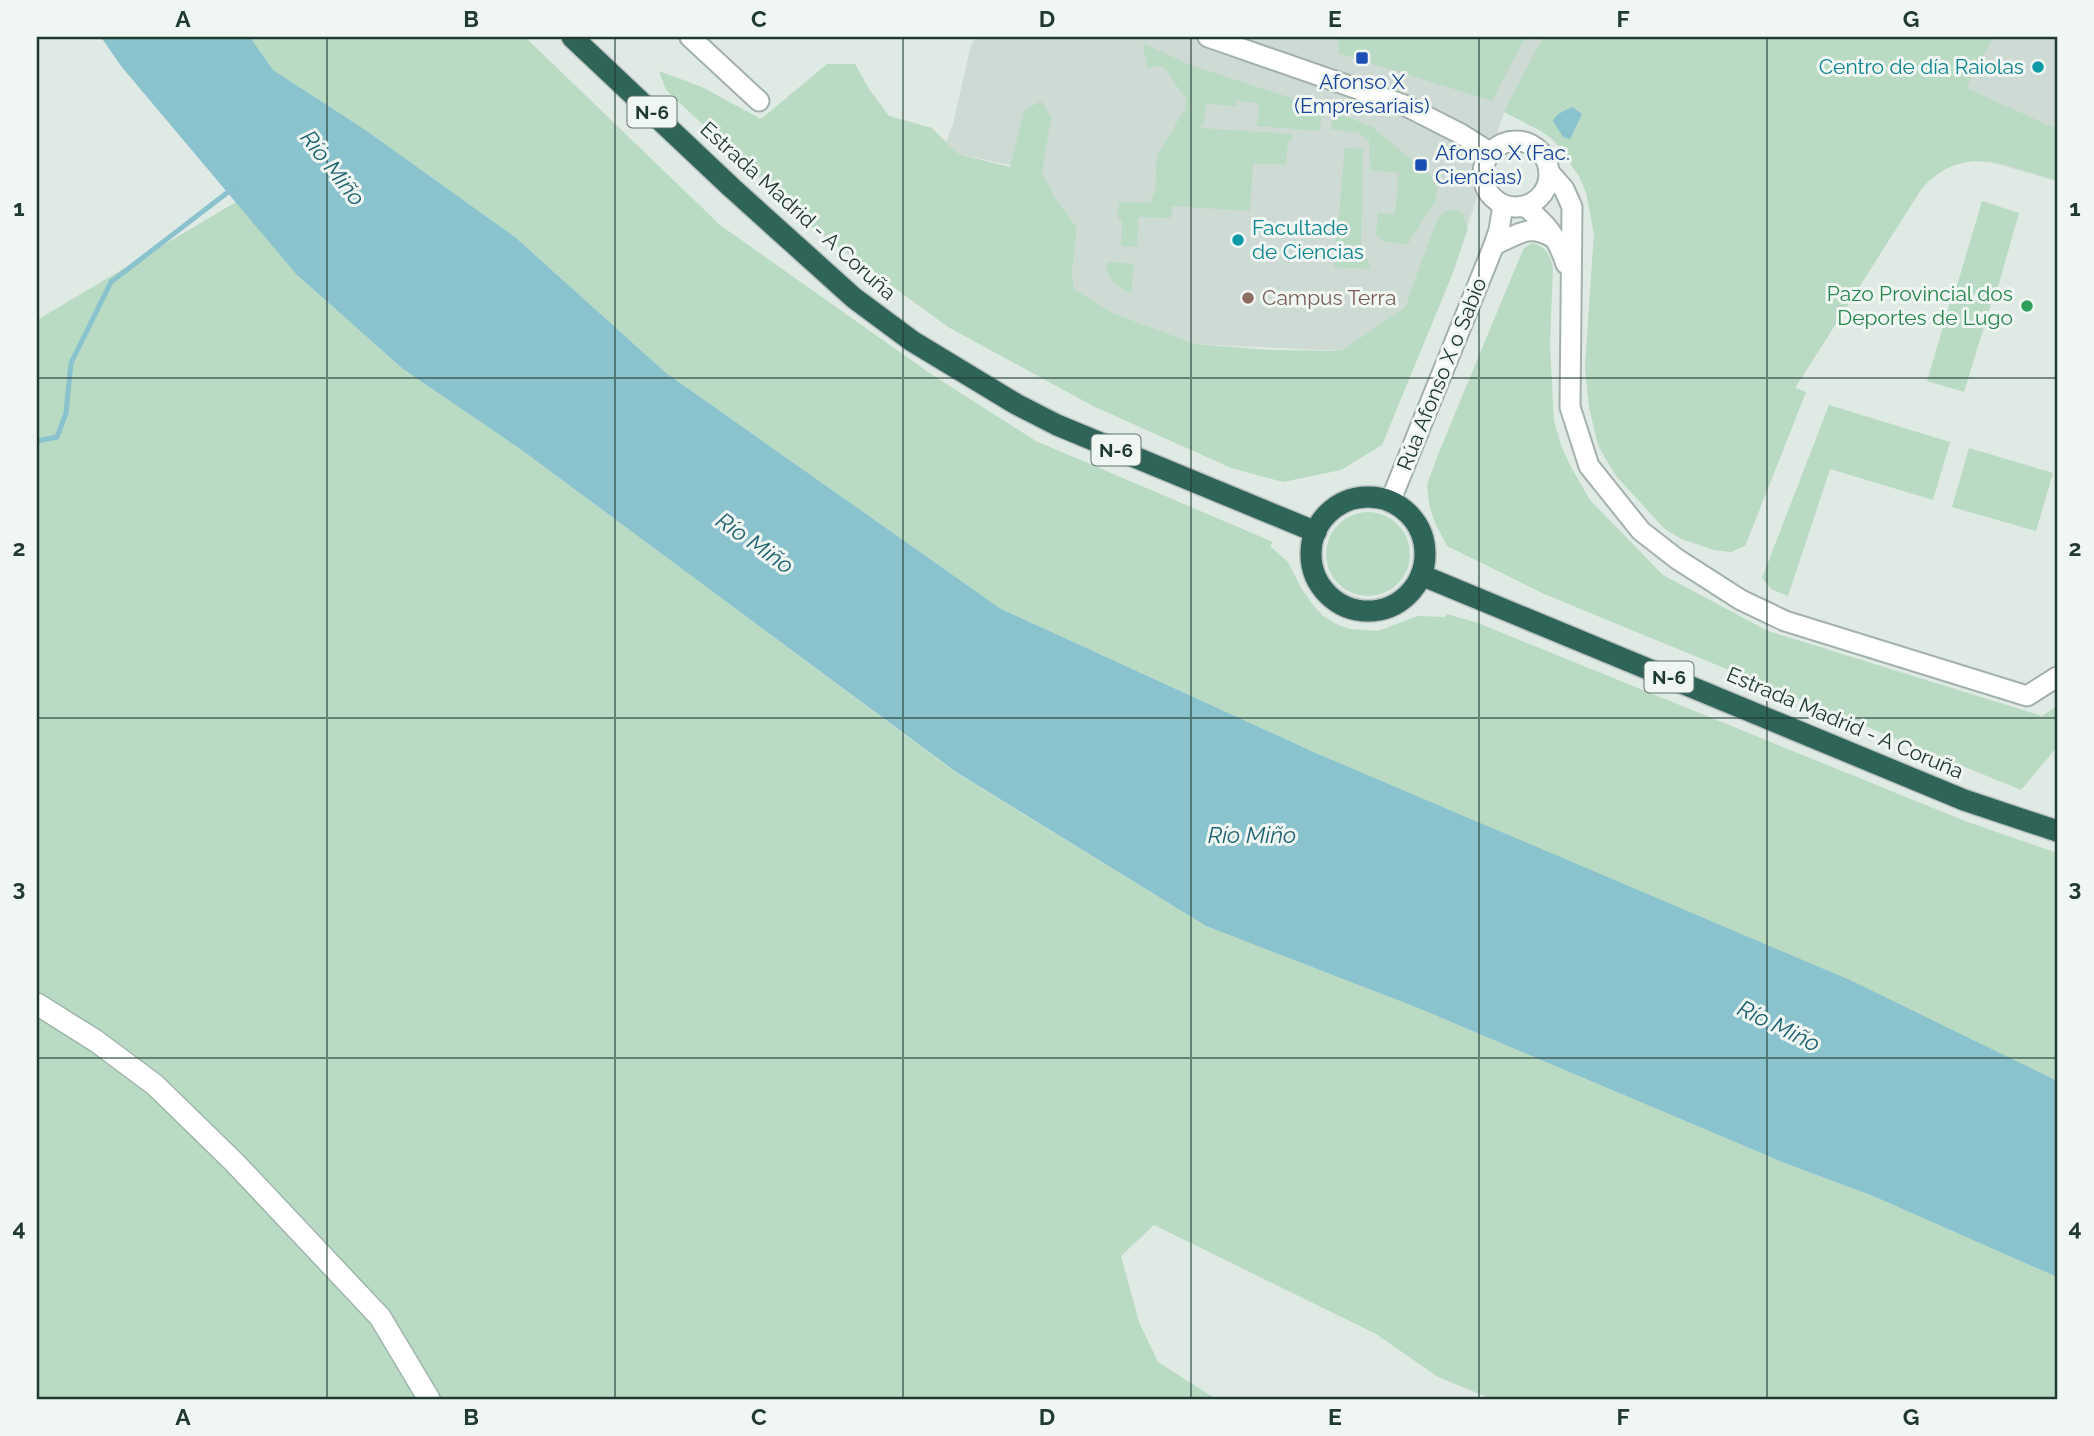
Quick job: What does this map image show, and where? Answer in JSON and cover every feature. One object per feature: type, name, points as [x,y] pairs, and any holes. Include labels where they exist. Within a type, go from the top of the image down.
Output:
[{"type":"highway","name":"Estrada Madrid - A Coruña","points":[[572,37],[808,258],[854,298],[912,341],[1016,404],[1057,425],[1316,532]]},
{"type":"highway","points":[[1376,498],[1390,502],[1403,509],[1421,532],[1425,561],[1421,575],[1413,589],[1401,601],[1387,608],[1354,610],[1326,593],[1317,580],[1311,548],[1316,532],[1323,519],[1347,501],[1376,498]]},
{"type":"highway","name":"Estrada Madrid - A Coruña","points":[[1421,575],[1964,800],[2057,831]]},
{"type":"street","points":[[690,37],[759,101]]},
{"type":"street","points":[[1208,37],[1404,105],[1461,134],[1491,153]]},
{"type":"street","points":[[1509,142],[1531,145],[1546,161],[1549,172],[1547,187],[1538,199],[1517,208],[1495,200],[1485,185],[1483,174],[1491,153],[1509,142]]},
{"type":"street","points":[[1549,172],[1564,189],[1572,207],[1570,407],[1589,466],[1641,531],[1677,559],[1741,600],[1785,621],[2027,696],[2057,677]]},
{"type":"street","name":"Rúa Afonso X o Sabio","points":[[1390,502],[1494,245],[1503,205]]},
{"type":"street","points":[[1525,206],[1558,240],[1571,277]]},
{"type":"street","points":[[1494,245],[1532,229],[1544,231],[1558,240]]},
{"type":"street","points":[[37,1004],[96,1041],[155,1085],[235,1163],[380,1317],[429,1399]]},
{"type":"shaded area","name":"Campus Terra","points":[[976,37],[2057,37],[2057,181],[1990,162],[1972,161],[1950,166],[1922,188],[1795,388],[1806,392],[1745,546],[1731,552],[1714,550],[1682,539],[1665,529],[1617,477],[1599,448],[1589,407],[1585,367],[1594,234],[1586,192],[1579,176],[1554,141],[1539,129],[1504,112],[1452,275],[1416,278],[1405,307],[1341,351],[1195,344],[1113,313],[1074,289],[1072,274],[1077,227],[1057,201],[1042,172],[958,154],[946,142],[953,124],[971,45]]},
{"type":"green space","points":[[250,37],[525,37],[720,225],[931,374],[1036,441],[1273,542],[1270,546],[1288,562],[1313,605],[1323,616],[1338,625],[1350,629],[1378,631],[1418,616],[1445,617],[1447,614],[1478,623],[1965,821],[2057,853],[2057,1081],[1318,754],[1001,609],[666,373],[515,237],[364,129],[273,70]]},
{"type":"green space","points":[[1338,37],[1525,37],[1492,101],[1339,53]]},
{"type":"green space","points":[[1543,37],[1993,37],[1966,88],[2057,129],[2057,181],[2003,164],[1970,162],[1954,165],[1922,188],[1795,388],[1806,392],[1745,546],[1731,552],[1714,550],[1682,539],[1665,529],[1617,477],[1597,441],[1589,407],[1585,367],[1594,234],[1586,192],[1579,176],[1554,140],[1504,112]]},
{"type":"green space","points":[[1143,43],[1187,64],[1322,108],[1320,131],[1257,126],[1259,103],[1237,101],[1236,106],[1206,104],[1204,124],[1201,124],[1201,128],[1293,134],[1292,141],[1288,141],[1286,165],[1253,163],[1250,211],[1172,206],[1171,218],[1138,217],[1137,247],[1121,246],[1122,220],[1118,219],[1119,202],[1150,203],[1155,191],[1157,156],[1185,109],[1186,99],[1166,70],[1161,66],[1147,68]]},
{"type":"green space","points":[[827,64],[855,64],[889,116],[932,128],[958,154],[1010,167],[1024,111],[1041,101],[1051,118],[1042,172],[1057,201],[1077,227],[1072,274],[1074,289],[1113,313],[1195,344],[1270,350],[1341,351],[1405,307],[1437,220],[1448,210],[1462,213],[1468,228],[1452,275],[1382,445],[1341,470],[1283,482],[1231,468],[1093,406],[948,327],[813,228],[666,90],[659,71],[702,87],[761,119]]},
{"type":"green space","points":[[1333,111],[1372,127],[1431,176],[1437,188],[1436,200],[1407,245],[1384,241],[1376,235],[1378,213],[1395,215],[1399,173],[1370,170],[1369,140],[1359,133],[1331,129]]},
{"type":"green space","points":[[1345,148],[1363,149],[1361,243],[1371,269],[1334,267]]},
{"type":"green space","points":[[1982,201],[2019,213],[1994,301],[1956,289]]},
{"type":"green space","points":[[236,202],[296,274],[403,369],[523,451],[955,772],[1206,926],[1418,1008],[1787,1164],[1873,1196],[2057,1277],[2057,1399],[1492,1399],[1438,1377],[1376,1334],[1154,1225],[1121,1256],[1139,1322],[1158,1362],[1216,1399],[37,1399],[37,320]]},
{"type":"green space","points":[[1532,243],[1547,252],[1553,268],[1550,345],[1554,421],[1571,467],[1590,500],[1663,575],[1768,631],[2042,716],[2057,706],[2057,747],[2021,790],[1544,594],[1447,546],[1435,523],[1427,485],[1524,248]]},
{"type":"green space","points":[[1109,262],[1134,264],[1131,293],[1117,286],[1111,279],[1106,265]]},
{"type":"green space","points":[[1953,293],[1991,304],[1964,392],[1927,381]]},
{"type":"green space","points":[[1829,405],[1950,442],[1933,500],[1830,469],[1788,596],[1771,589],[1762,578]]},
{"type":"green space","points":[[1969,448],[2053,473],[2036,531],[1952,507]]},
{"type":"green space","points":[[1368,512],[1384,515],[1398,524],[1407,538],[1410,554],[1407,570],[1398,584],[1384,593],[1368,596],[1352,593],[1338,584],[1329,570],[1326,554],[1329,538],[1338,524],[1352,515]]},
{"type":"water","name":"Río Miño","points":[[101,37],[250,37],[273,70],[364,129],[515,237],[666,373],[1001,609],[1318,754],[1852,981],[2057,1081],[2057,1277],[1873,1196],[1787,1164],[1418,1008],[1206,926],[956,772],[523,451],[403,369],[296,274],[121,66]]},
{"type":"water","points":[[1572,107],[1582,114],[1570,139],[1563,137],[1553,121],[1558,114]]},
{"type":"waterway","points":[[37,441],[57,437],[66,413],[71,363],[111,282],[232,189]]},
{"type":"place","name":"Afonso X (Empresariais)","points":[[1362,58]]},
{"type":"place","name":"Centro de día Raiolas","points":[[2038,67]]},
{"type":"place","name":"Afonso X (Fac. Ciencias)","points":[[1421,165]]},
{"type":"place","name":"Facultade de Ciencias","points":[[1238,240]]},
{"type":"place","name":"Campus Terra","points":[[1248,298]]},
{"type":"place","name":"Pazo Provincial dos Deportes de Lugo","points":[[2027,306]]}]
